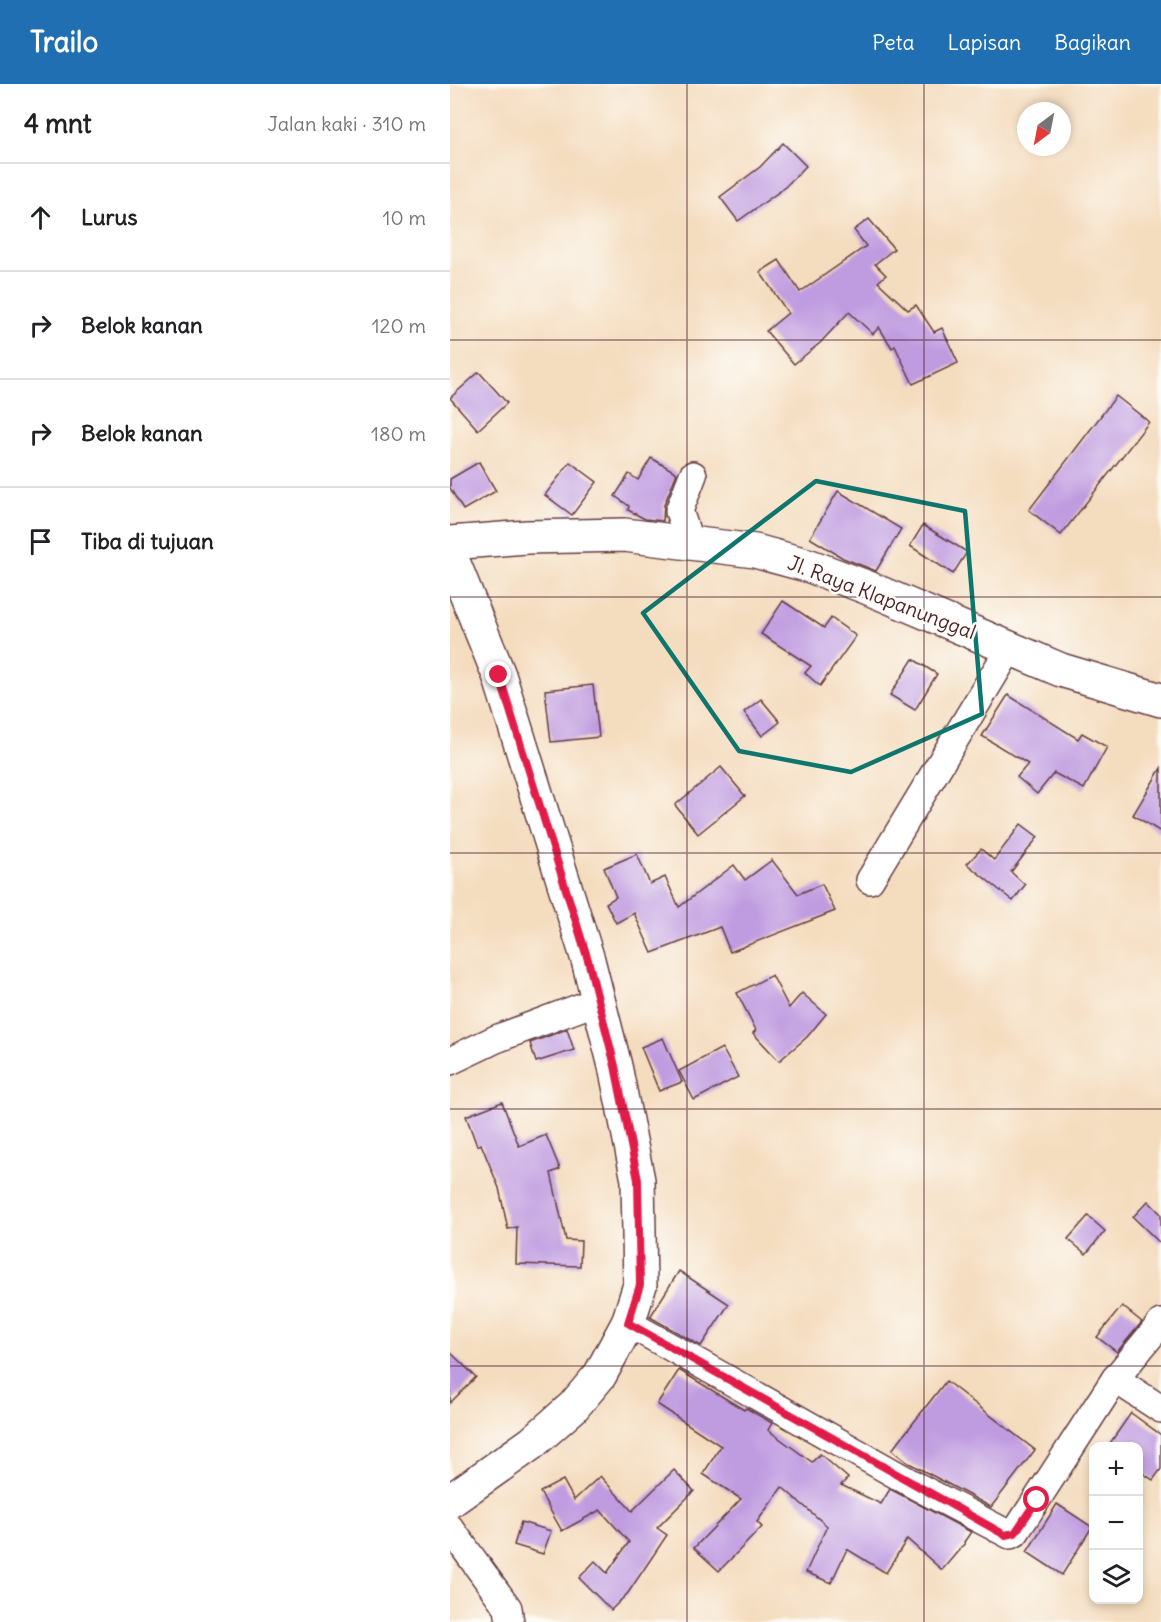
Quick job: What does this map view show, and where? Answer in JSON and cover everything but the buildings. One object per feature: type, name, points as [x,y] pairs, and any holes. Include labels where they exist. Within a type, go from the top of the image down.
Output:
[{"type":"main road","name":"Jl. Raya Klapanunggal","points":[[450,543],[527,537],[624,535],[755,551],[810,566],[928,612],[1061,670],[1161,700]]},
{"type":"main road","points":[[450,554],[499,675],[588,960],[615,1066],[638,1180],[640,1285],[628,1323],[600,1375],[573,1407],[532,1443],[450,1501]]},
{"type":"street","points":[[690,543],[679,512],[693,475]]},
{"type":"street","points":[[870,880],[1010,648]]},
{"type":"street","points":[[450,1061],[496,1039],[597,1000]]},
{"type":"street","points":[[628,1323],[1005,1535],[1015,1533],[1115,1379],[1161,1323]]},
{"type":"street","points":[[1115,1379],[1161,1409]]},
{"type":"street","points":[[450,1528],[508,1608],[510,1622]]},
{"type":"highlighted area","points":[[816,481],[965,511],[982,714],[851,772],[739,751],[643,613]]},
{"type":"route","points":[[499,675],[588,960],[615,1066],[638,1180],[640,1285],[628,1323],[1005,1535],[1015,1533],[1037,1500]]}]
